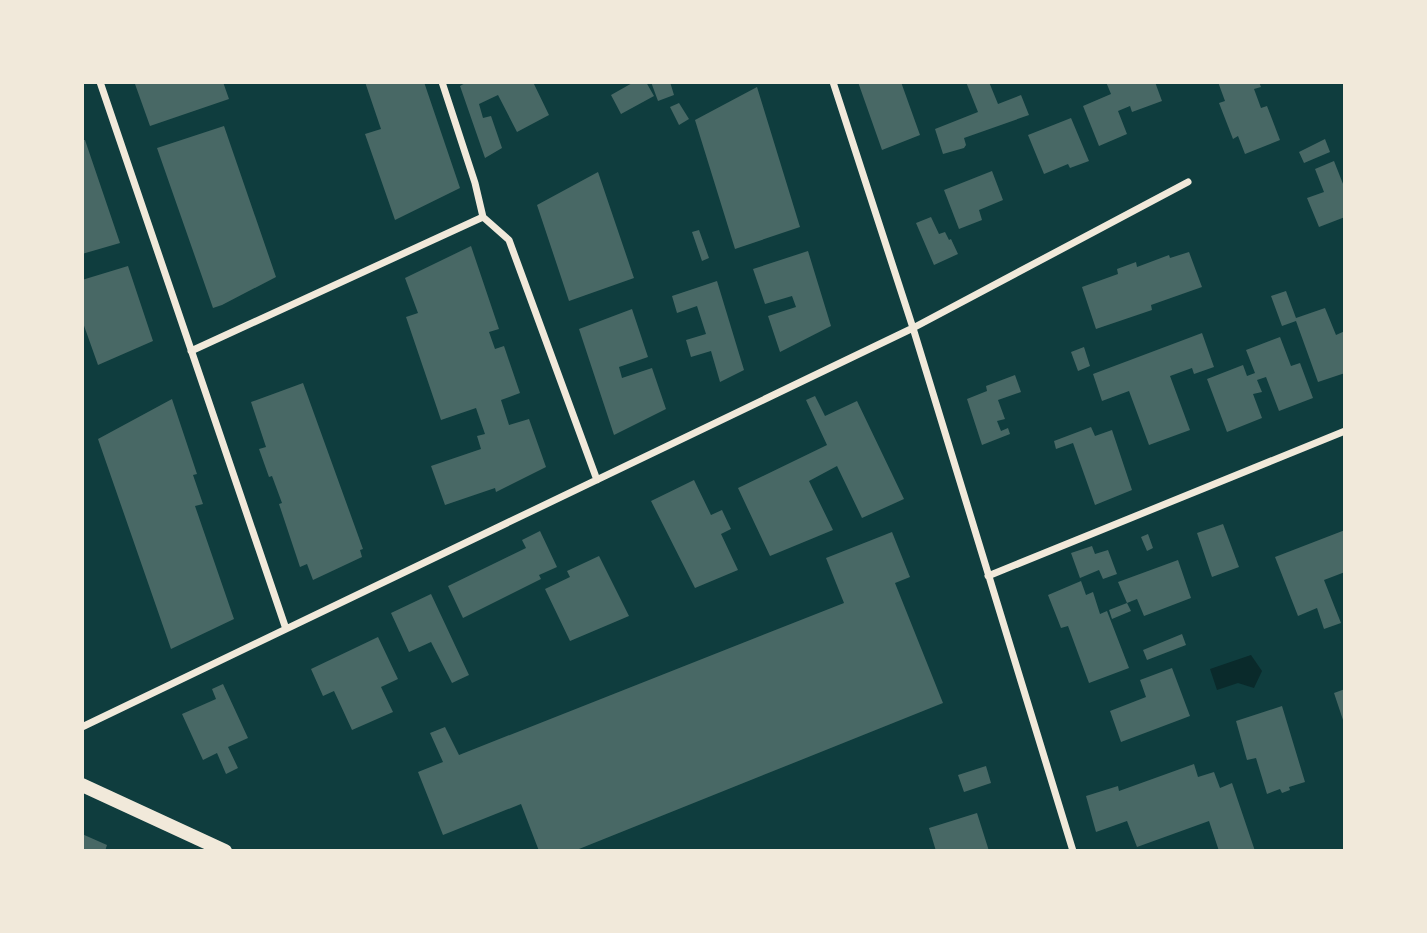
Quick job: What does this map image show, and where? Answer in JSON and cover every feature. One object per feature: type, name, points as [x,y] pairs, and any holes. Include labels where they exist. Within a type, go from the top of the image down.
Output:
[{"type":"main road","points":[[82,785],[225,851]]},
{"type":"street","points":[[100,82],[286,629]]},
{"type":"street","points":[[442,82],[483,216],[509,240],[597,480]]},
{"type":"street","points":[[833,82],[913,328],[1073,851]]},
{"type":"street","points":[[82,727],[913,328],[1188,182]]},
{"type":"street","points":[[191,351],[483,216]]},
{"type":"street","points":[[988,576],[1345,431]]},
{"type":"water","points":[[1251,655],[1262,671],[1254,688],[1238,683],[1217,690],[1210,669]]},
{"type":"building","points":[[223,82],[229,99],[150,126],[135,84]]},
{"type":"building","points":[[365,82],[424,82],[460,188],[395,220],[365,134],[381,129]]},
{"type":"building","points":[[467,82],[533,82],[549,115],[517,132],[498,95],[479,104],[483,118],[491,116],[502,148],[485,158],[460,86]]},
{"type":"building","points":[[634,82],[646,82],[654,96],[621,114],[611,95]]},
{"type":"building","points":[[651,82],[670,82],[674,95],[658,101]]},
{"type":"building","points":[[858,82],[901,82],[920,135],[882,150]]},
{"type":"building","points":[[966,82],[989,82],[998,104],[1021,95],[1029,115],[964,138],[964,148],[943,154],[935,129],[978,112]]},
{"type":"building","points":[[1106,82],[1155,82],[1162,101],[1132,112],[1130,106],[1118,111],[1127,134],[1099,146],[1083,106],[1111,94]]},
{"type":"building","points":[[1218,82],[1259,82],[1261,87],[1254,89],[1261,108],[1267,106],[1280,140],[1245,154],[1238,136],[1233,139],[1219,103],[1225,101]]},
{"type":"building","points":[[757,87],[800,227],[735,249],[695,120]]},
{"type":"building","points":[[679,103],[689,119],[679,125],[670,107]]},
{"type":"building","points":[[1071,118],[1089,161],[1070,168],[1068,164],[1044,174],[1028,135]]},
{"type":"building","points":[[224,126],[276,277],[213,308],[157,148]]},
{"type":"building","points":[[1325,139],[1330,152],[1304,163],[1299,152]]},
{"type":"building","points":[[82,140],[85,140],[120,243],[82,254]]},
{"type":"building","points":[[1334,161],[1345,189],[1345,217],[1319,227],[1307,198],[1324,192],[1315,169]]},
{"type":"building","points":[[992,171],[1003,200],[979,210],[982,220],[959,229],[944,190]]},
{"type":"building","points":[[598,172],[634,278],[569,301],[537,205]]},
{"type":"building","points":[[931,217],[939,234],[945,232],[958,254],[934,265],[916,223]]},
{"type":"building","points":[[699,230],[709,258],[702,261],[692,232]]},
{"type":"building","points":[[471,246],[499,329],[489,332],[495,349],[504,346],[520,393],[501,400],[509,425],[529,419],[546,467],[496,492],[495,488],[445,505],[431,466],[481,449],[477,436],[485,434],[476,408],[441,420],[406,317],[418,313],[405,278]]},
{"type":"building","points":[[808,251],[831,326],[780,352],[768,316],[796,307],[792,296],[765,304],[753,269]]},
{"type":"building","points":[[1189,252],[1202,287],[1151,305],[1152,310],[1096,329],[1082,287],[1118,274],[1117,269],[1136,262],[1137,267],[1169,255],[1170,258]]},
{"type":"building","points":[[128,266],[153,341],[98,365],[82,320],[82,280]]},
{"type":"building","points":[[717,281],[744,370],[720,382],[711,351],[691,357],[686,340],[706,334],[697,306],[677,313],[672,296]]},
{"type":"building","points":[[1286,291],[1296,318],[1325,308],[1336,335],[1345,331],[1345,373],[1318,382],[1296,321],[1282,326],[1271,296]]},
{"type":"building","points":[[632,309],[648,357],[619,367],[622,378],[652,368],[666,409],[614,435],[579,329]]},
{"type":"building","points":[[1202,333],[1214,367],[1194,374],[1192,368],[1170,376],[1190,430],[1149,445],[1129,391],[1102,401],[1093,374]]},
{"type":"building","points":[[1280,337],[1291,366],[1300,363],[1313,398],[1279,411],[1266,377],[1257,380],[1262,392],[1253,394],[1262,418],[1227,432],[1207,379],[1243,365],[1247,376],[1255,373],[1246,350]]},
{"type":"building","points":[[1084,347],[1090,366],[1078,371],[1071,352]]},
{"type":"building","points":[[1015,375],[1021,392],[998,400],[1005,419],[997,421],[1001,431],[1008,428],[1010,434],[982,445],[967,399],[987,391],[986,386]]},
{"type":"building","points":[[303,383],[363,549],[360,550],[362,557],[313,580],[307,564],[300,567],[279,504],[282,503],[259,449],[266,447],[251,402]]},
{"type":"building","points":[[815,396],[825,416],[857,401],[904,499],[862,518],[837,466],[809,481],[833,530],[770,556],[738,488],[827,445],[806,400]]},
{"type":"building","points":[[172,399],[197,474],[193,475],[203,504],[195,506],[234,619],[171,649],[98,439]]},
{"type":"building","points":[[1091,427],[1095,436],[1112,430],[1132,490],[1095,505],[1073,443],[1056,449],[1054,441]]},
{"type":"building","points":[[694,480],[711,515],[722,510],[731,529],[721,534],[738,570],[695,588],[651,501]]},
{"type":"building","points":[[1223,524],[1239,567],[1212,577],[1197,533]]},
{"type":"building","points":[[1345,530],[1345,572],[1324,580],[1341,623],[1324,629],[1317,608],[1298,616],[1275,557]]},
{"type":"building","points":[[540,531],[557,567],[539,575],[541,579],[463,618],[448,586],[526,548],[522,540]]},
{"type":"building","points":[[892,532],[910,577],[895,583],[943,703],[574,851],[539,851],[521,804],[443,835],[418,772],[443,762],[430,733],[445,727],[459,755],[844,603],[826,558]]},
{"type":"building","points":[[1148,534],[1153,548],[1147,551],[1141,537]]},
{"type":"building","points":[[1092,546],[1095,554],[1108,550],[1117,574],[1103,579],[1099,570],[1080,578],[1071,553]]},
{"type":"building","points":[[599,556],[629,616],[570,641],[545,589],[570,577],[567,571]]},
{"type":"building","points":[[1178,560],[1191,598],[1144,616],[1137,599],[1127,603],[1118,582]]},
{"type":"building","points":[[1081,581],[1086,595],[1093,592],[1100,614],[1107,611],[1129,668],[1089,683],[1068,626],[1061,628],[1048,595]]},
{"type":"building","points":[[431,594],[469,675],[452,683],[431,642],[409,652],[391,613]]},
{"type":"building","points":[[1127,603],[1131,611],[1112,619],[1109,610]]},
{"type":"building","points":[[1182,634],[1186,645],[1147,660],[1143,650]]},
{"type":"building","points":[[378,637],[398,679],[381,687],[393,712],[352,730],[334,691],[323,696],[311,669]]},
{"type":"building","points":[[1172,668],[1190,716],[1121,742],[1110,711],[1146,697],[1140,680]]},
{"type":"building","points":[[223,684],[248,738],[228,747],[238,768],[226,774],[217,753],[203,760],[182,714],[216,699],[212,689]]},
{"type":"building","points":[[1345,689],[1345,723],[1344,723],[1334,693]]},
{"type":"building","points":[[1282,706],[1305,782],[1289,787],[1290,790],[1282,793],[1280,789],[1267,794],[1256,758],[1247,760],[1236,721]]},
{"type":"building","points":[[1194,764],[1198,777],[1214,772],[1220,788],[1232,783],[1255,851],[1219,851],[1209,821],[1137,847],[1127,821],[1096,832],[1086,796],[1118,786],[1119,791]]},
{"type":"building","points":[[986,766],[991,783],[964,792],[958,775]]},
{"type":"building","points":[[977,813],[989,851],[936,851],[929,828]]},
{"type":"building","points":[[82,834],[107,845],[105,851],[82,851]]}]
